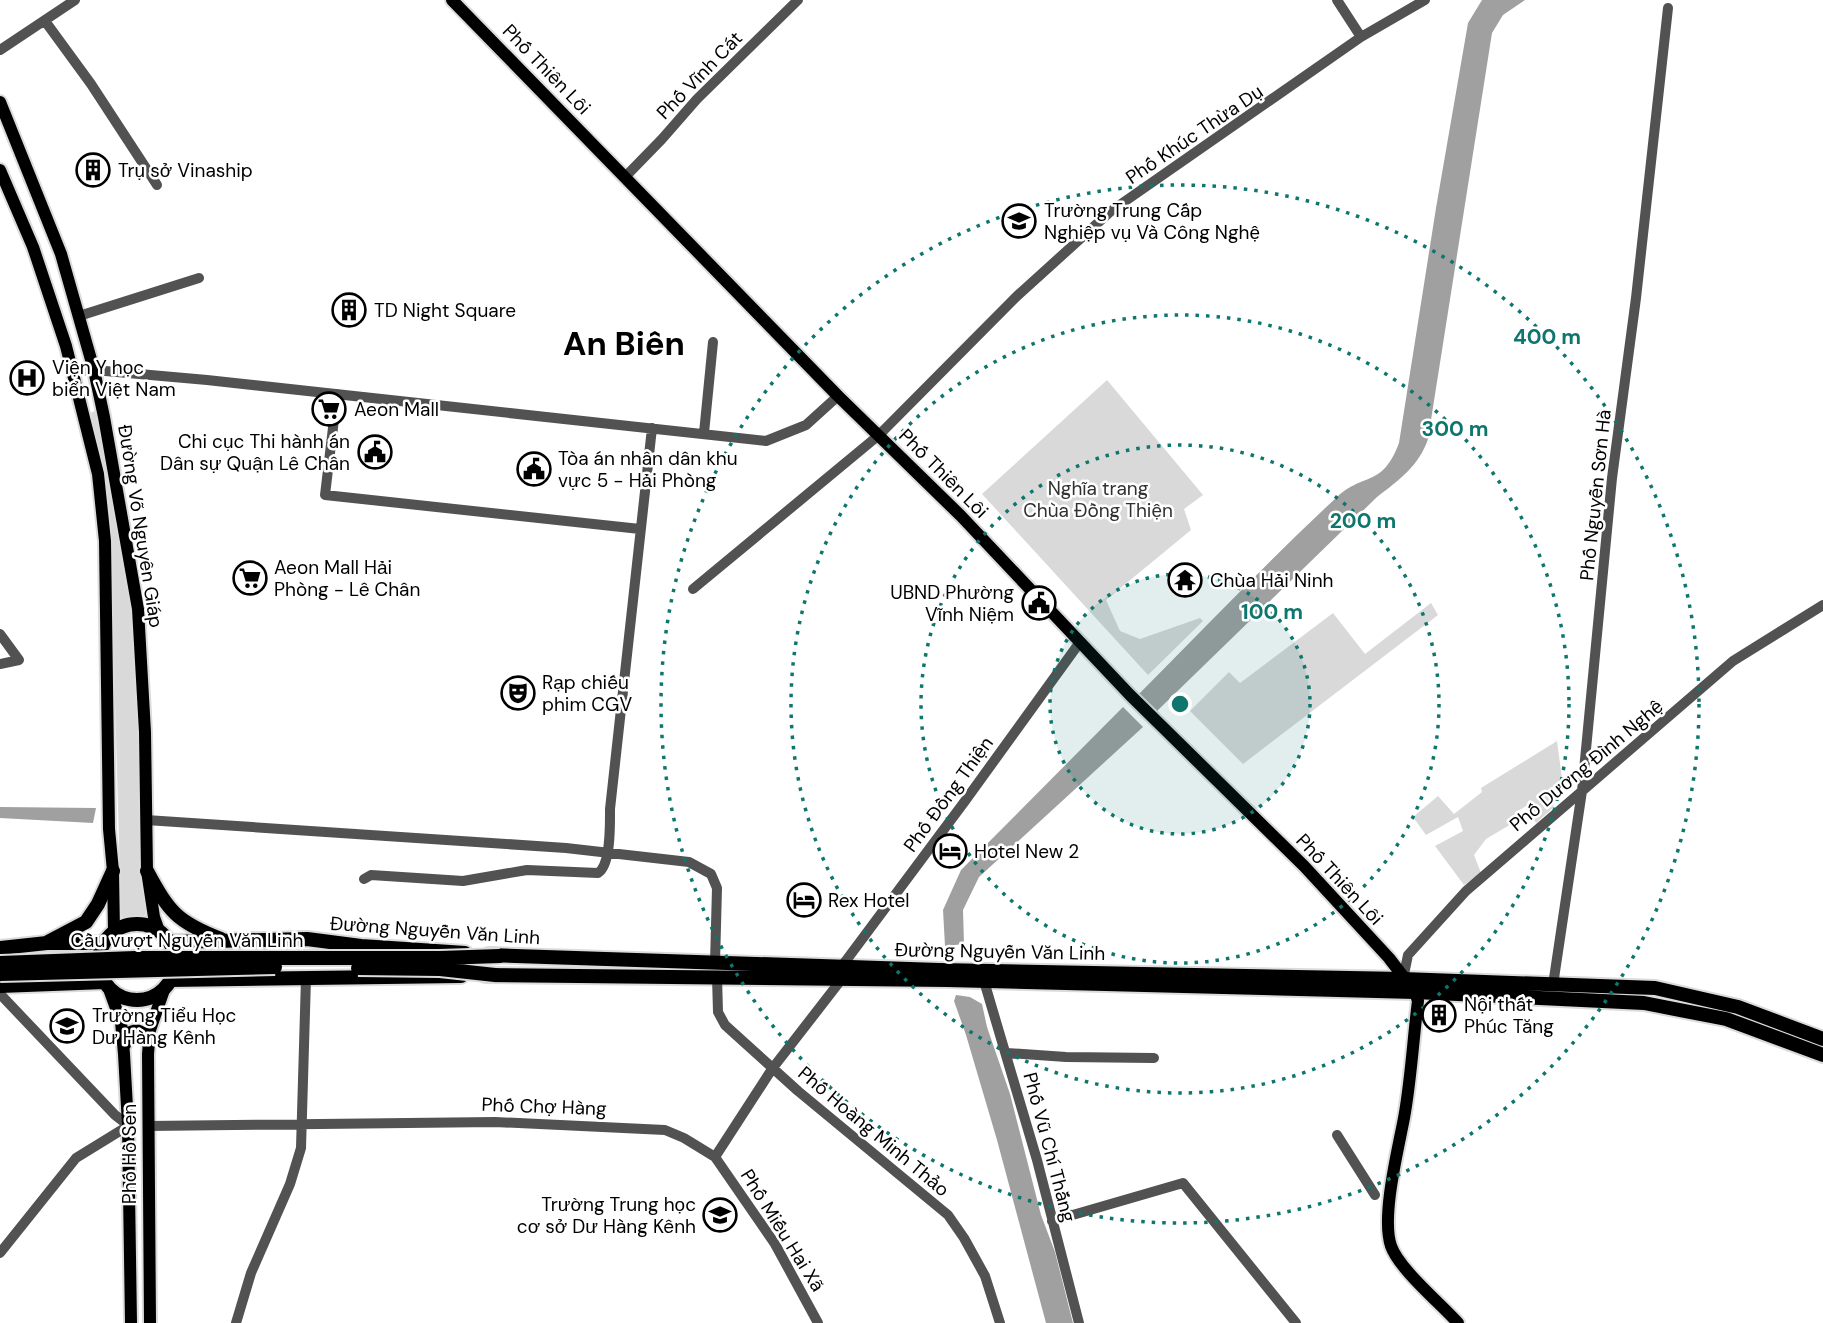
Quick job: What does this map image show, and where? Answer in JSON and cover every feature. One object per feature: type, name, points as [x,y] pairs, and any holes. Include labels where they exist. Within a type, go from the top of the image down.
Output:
[{"type":"highway","points":[[47,943],[86,922],[98,904],[113,871]]},
{"type":"highway","points":[[147,871],[164,903],[178,918],[196,930],[235,942],[230,962],[239,975],[247,978]]},
{"type":"highway","points":[[0,948],[109,938],[132,925],[142,925],[164,937],[174,961],[167,984],[149,998],[138,1000],[128,999],[107,986],[0,986]]},
{"type":"highway","name":"Đường Nguyễn Văn Linh","points":[[164,937],[235,942],[307,939],[361,946],[716,970],[980,976],[1644,1003],[1726,1019],[1823,1055]]},
{"type":"highway","points":[[107,986],[99,963],[109,938]]},
{"type":"highway","points":[[31,945],[43,949],[47,957],[47,976],[35,985]]},
{"type":"highway","name":"Cầu vượt Nguyễn Văn Linh","points":[[0,963],[135,958],[500,956]]},
{"type":"highway","name":"Cầu vượt Nguyễn Văn Linh","points":[[0,974],[307,967],[440,969],[495,975]]},
{"type":"highway","name":"Đường Nguyễn Văn Linh","points":[[167,984],[247,978],[716,970]]},
{"type":"highway","name":"Đường Nguyễn Văn Linh","points":[[980,976],[1403,979],[1655,988],[1738,1007],[1823,1039]]},
{"type":"main road","name":"Phố Thiên Lôi","points":[[452,0],[838,396],[961,516],[1130,695],[1304,866],[1389,958],[1415,992]]},
{"type":"main road","name":"Đường Võ Nguyên Giáp","points":[[0,102],[8,116],[61,254],[93,370],[138,609],[145,732],[147,871],[154,917],[164,937]]},
{"type":"main road","name":"Đường Võ Nguyên Giáp","points":[[0,170],[33,247],[74,371],[98,474],[105,541],[109,829],[113,871],[109,938]]},
{"type":"main road","name":"Phố Hồ Sen","points":[[150,1323],[148,1054],[151,1028],[167,984]]},
{"type":"main road","name":"Phố Hồ Sen","points":[[107,986],[121,1022],[124,1054],[128,1126],[131,1323]]},
{"type":"main road","points":[[1415,992],[1418,1001],[1404,1118],[1396,1151],[1388,1234],[1398,1260],[1458,1323]]},
{"type":"main road","points":[[124,1054],[127,1034],[137,1030],[145,1035],[148,1054]]},
{"type":"street","points":[[0,50],[75,0]]},
{"type":"street","name":"Phố Vĩnh Cát","points":[[626,176],[696,99],[798,0]]},
{"type":"street","points":[[1337,0],[1361,37]]},
{"type":"street","name":"Phố Khúc Thừa Dụ","points":[[693,589],[879,435],[1017,296],[1111,211],[1361,37],[1425,0]]},
{"type":"street","name":"Phố Nguyễn Sơn Hà","points":[[1553,985],[1582,791],[1612,478],[1636,299],[1668,8]]},
{"type":"street","points":[[45,21],[91,84],[157,186]]},
{"type":"street","points":[[79,316],[199,278]]},
{"type":"street","points":[[704,433],[713,342]]},
{"type":"street","points":[[74,371],[93,370],[337,394],[766,441],[806,425],[838,396]]},
{"type":"street","points":[[337,394],[326,495],[640,529]]},
{"type":"street","points":[[363,879],[371,875],[463,881],[527,870],[598,873],[603,870],[608,852],[610,809],[652,428]]},
{"type":"street","name":"Phố Dương Đình Nghệ","points":[[1403,979],[1408,955],[1450,905],[1733,661],[1823,605]]},
{"type":"street","points":[[0,634],[19,660],[0,664]]},
{"type":"street","name":"Phố Đồng Thiện","points":[[841,973],[1080,642]]},
{"type":"street","name":"Phố Hoàng Minh Thảo","points":[[146,820],[608,852],[690,862],[711,874],[717,888],[716,970],[720,1020],[772,1069],[948,1215],[985,1276],[1000,1323]]},
{"type":"street","points":[[715,1157],[772,1069],[841,973]]},
{"type":"street","name":"Phố Vũ Chí Thắng","points":[[980,976],[1007,1053],[1079,1323]]},
{"type":"street","points":[[236,1323],[251,1273],[290,1184],[301,1148],[306,978]]},
{"type":"street","points":[[0,994],[128,1126],[76,1157],[0,1253]]},
{"type":"street","points":[[1007,1053],[1154,1058]]},
{"type":"street","name":"Phố Chợ Hàng","points":[[148,1126],[495,1122],[644,1127],[665,1129],[715,1157]]},
{"type":"street","points":[[1337,1135],[1375,1195]]},
{"type":"street","name":"Phố Miếu Hai Xã","points":[[715,1157],[775,1244],[818,1323]]},
{"type":"street","points":[[1052,1221],[1183,1183],[1296,1323]]},
{"type":"green space","name":"Nghĩa trang Chùa Đồng Thiện","points":[[1107,380],[1203,495],[1184,509],[1191,530],[1106,600],[1120,631],[1140,639],[1200,618],[1203,621],[1148,675],[982,494]]},
{"type":"green space","points":[[91,413],[97,413],[132,599],[146,914],[143,917],[122,917],[121,913],[110,525]]},
{"type":"green space","points":[[1431,603],[1438,615],[1243,764],[1190,711],[1229,672],[1240,683],[1333,613],[1365,654]]},
{"type":"green space","points":[[1557,741],[1563,786],[1559,789],[1556,786],[1553,808],[1536,823],[1526,806],[1518,811],[1513,823],[1486,839],[1474,855],[1481,873],[1464,885],[1435,846],[1463,831],[1458,817],[1426,835],[1413,817],[1438,796],[1454,814],[1482,792],[1481,788]]},
{"type":"shaded area","points":[[1482,0],[1525,0],[1503,15],[1492,33],[1428,439],[1424,449],[1407,472],[1377,497],[1157,711],[1139,694],[1337,497],[1379,473],[1393,457],[1399,443],[1468,23]]},
{"type":"shaded area","points":[[1123,707],[1143,727],[979,877],[963,910],[964,944],[945,946],[943,910],[961,870]]},
{"type":"shaded area","points":[[0,807],[96,808],[93,823],[0,818]]},
{"type":"shaded area","points":[[956,995],[970,997],[982,1004],[1010,1094],[1041,1215],[1055,1252],[1073,1323],[1046,1323],[997,1140],[954,1001]]},
{"type":"place","name":"Trụ sở Vinaship","points":[[93,170]]},
{"type":"place","name":"Trường Trung Cấp Nghiệp vụ Và Công Nghệ","points":[[1019,221]]},
{"type":"place","name":"TD Night Square","points":[[349,310]]},
{"type":"place","name":"Viện Y học biển Việt Nam","points":[[27,378]]},
{"type":"place","name":"Aeon Mall","points":[[329,409]]},
{"type":"place","name":"Chi cục Thi hành án Dân sự Quận Lê Chân","points":[[375,452]]},
{"type":"place","name":"Tòa án nhân dân khu vực 5 - Hải Phòng","points":[[534,469]]},
{"type":"place","name":"Aeon Mall Hải Phòng - Lê Chân","points":[[250,578]]},
{"type":"place","name":"Chùa Hải Ninh","points":[[1185,580]]},
{"type":"place","name":"UBND Phường Vĩnh Niệm","points":[[1039,603]]},
{"type":"place","name":"Rạp chiếu phim CGV","points":[[518,693]]},
{"type":"place","name":"Hotel New 2","points":[[950,851]]},
{"type":"place","name":"Rex Hotel","points":[[804,900]]},
{"type":"place","name":"Nội thất Phúc Tăng","points":[[1439,1015]]},
{"type":"place","name":"Trường Tiểu Học Dư Hàng Kênh","points":[[67,1026]]},
{"type":"place","name":"Trường Trung học cơ sở Dư Hàng Kênh","points":[[720,1215]]},
{"type":"district","name":"An Biên","points":[[624,343]]}]
